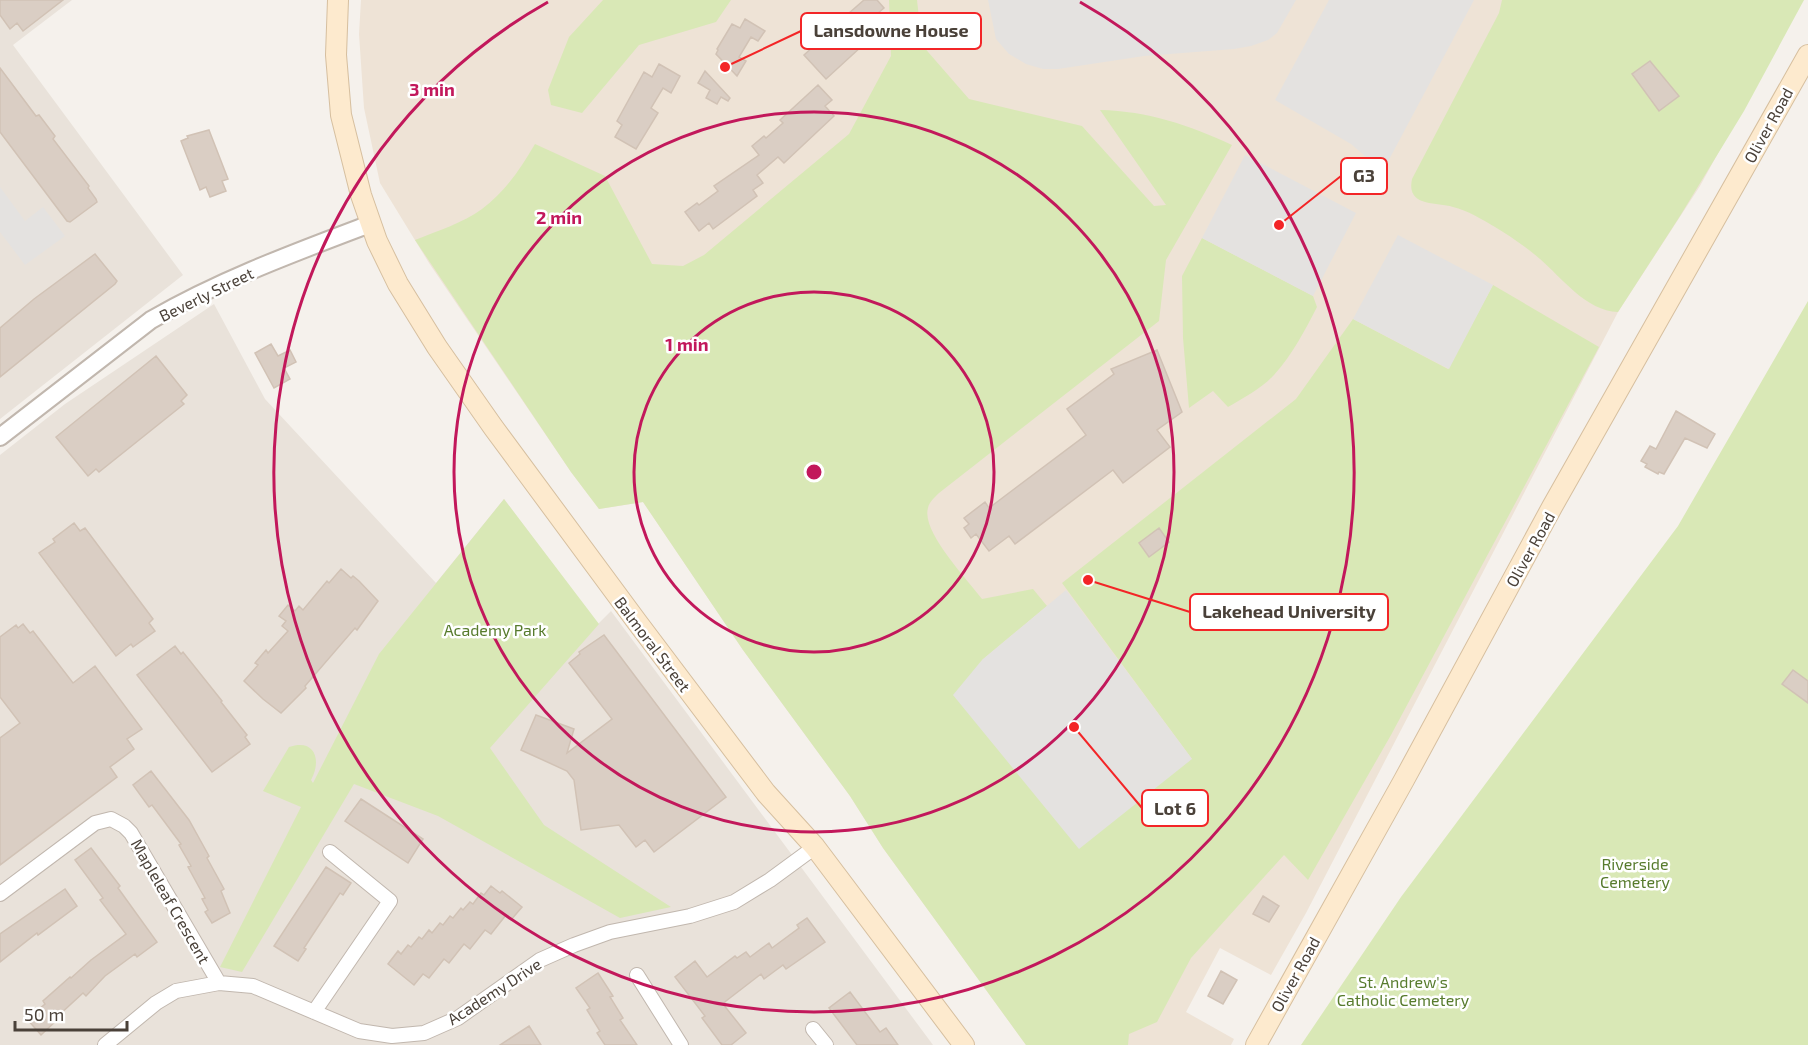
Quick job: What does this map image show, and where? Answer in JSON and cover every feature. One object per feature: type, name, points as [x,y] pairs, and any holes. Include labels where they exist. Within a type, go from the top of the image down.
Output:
[{"type":"main road","name":"Balmoral Street","points":[[338,0],[336,55],[341,115],[355,176],[370,224],[398,284],[437,347],[493,428],[759,785],[815,847],[964,1045]]},
{"type":"main road","name":"Oliver Road","points":[[1256,1045],[1404,780],[1552,507],[1808,55]]},
{"type":"street","name":"Beverly Street","points":[[0,437],[151,321],[173,308],[232,280],[370,224]]},
{"type":"street","name":"Mapleleaf Crescent","points":[[0,894],[95,823],[111,819],[131,833],[219,983]]},
{"type":"street","name":"Academy Drive","points":[[105,1045],[120,1040],[156,1003],[176,991],[219,983],[253,986],[359,1031],[392,1036],[424,1033],[458,1018],[540,960],[610,932],[690,916],[734,902],[815,847]]},
{"type":"street","points":[[314,1011],[390,902],[330,852]]},
{"type":"street","points":[[637,975],[681,1045]]},
{"type":"street","points":[[813,1029],[826,1045]]},
{"type":"shaded area","points":[[0,0],[72,0],[13,45],[183,275],[0,419]]},
{"type":"shaded area","points":[[361,0],[1802,0],[1700,186],[1618,312],[1306,913],[1271,975],[1220,948],[1186,1012],[1234,1039],[1231,1045],[1026,1045],[883,848],[850,796],[743,650],[643,502],[599,509],[571,472],[429,263],[380,183],[364,108],[359,34]]},
{"type":"shaded area","points":[[988,0],[1296,0],[1277,33],[1268,40],[1251,46],[1144,56],[1058,69],[1043,69],[1026,64],[1009,54],[996,39]]},
{"type":"shaded area","points":[[1329,0],[1474,0],[1384,169],[1373,163],[1351,144],[1275,100]]},
{"type":"shaded area","points":[[1245,155],[1356,213],[1313,296],[1202,238]]},
{"type":"shaded area","points":[[0,187],[25,221],[43,207],[65,236],[25,265],[0,232]]},
{"type":"shaded area","points":[[1398,235],[1493,285],[1449,369],[1353,319]]},
{"type":"shaded area","points":[[214,304],[265,399],[436,583],[504,499],[598,624],[611,611],[933,1045],[0,1045],[0,455],[65,404]]},
{"type":"shaded area","points":[[1066,590],[1192,759],[1079,849],[953,695],[982,660]]},
{"type":"green space","points":[[603,0],[731,0],[716,22],[639,45],[582,113],[551,105],[548,90],[569,37]]},
{"type":"green space","points":[[889,0],[917,0],[922,45],[969,99],[1082,126],[1154,206],[1166,205],[1100,110],[1135,113],[1168,120],[1232,145],[1166,260],[1159,321],[939,493],[928,508],[931,529],[938,542],[982,599],[1033,589],[1047,606],[982,660],[1192,759],[1062,583],[1296,399],[1353,319],[1448,369],[1493,285],[1599,347],[1391,735],[1308,880],[1284,855],[1191,958],[1157,1022],[1129,1034],[1128,1045],[1026,1045],[883,848],[850,796],[743,650],[643,502],[599,509],[571,472],[415,240],[458,223],[482,209],[512,179],[535,144],[605,176],[652,264],[683,266],[704,255],[849,134],[891,56]]},
{"type":"green space","points":[[1502,0],[1804,0],[1744,111],[1618,312],[1595,306],[1585,300],[1529,250],[1485,221],[1458,208],[1423,202],[1413,194],[1412,179],[1499,13]]},
{"type":"green space","points":[[1202,238],[1313,296],[1317,307],[1293,350],[1274,375],[1228,407],[1213,391],[1189,408],[1183,338],[1182,276]]},
{"type":"green space","name":"Riverside Cemetery","points":[[1808,301],[1808,1045],[1301,1045],[1401,897],[1678,526]]},
{"type":"green space","name":"Academy Park","points":[[504,499],[599,624],[490,748],[544,825],[671,907],[620,918],[438,816],[354,784],[242,972],[220,967],[301,807],[263,791],[289,747],[305,746],[314,753],[316,765],[311,780],[313,783],[379,654]]},
{"type":"building","points":[[0,0],[63,0],[23,31],[17,23],[10,29],[0,15]]},
{"type":"building","points":[[864,0],[877,0],[884,8],[877,14],[886,24],[826,79],[804,55],[815,45],[818,48],[837,31],[833,27]]},
{"type":"building","points":[[745,19],[765,31],[758,41],[751,37],[739,57],[746,61],[737,76],[716,54],[732,24],[740,28]]},
{"type":"building","points":[[1650,61],[1679,96],[1659,111],[1632,74]]},
{"type":"building","points":[[659,64],[680,76],[671,93],[663,88],[651,108],[658,113],[636,149],[615,137],[622,125],[617,121],[644,72],[652,77]]},
{"type":"building","points":[[0,68],[36,116],[39,115],[55,136],[53,139],[89,186],[88,188],[96,199],[97,202],[70,222],[0,132]]},
{"type":"building","points":[[705,71],[730,98],[728,101],[721,97],[717,104],[706,98],[710,90],[698,83]]},
{"type":"building","points":[[818,85],[832,100],[825,106],[834,116],[784,163],[778,157],[757,175],[763,183],[753,190],[757,196],[713,229],[709,223],[699,231],[685,212],[718,191],[714,186],[759,155],[752,146],[764,136],[766,138],[783,123],[780,120]]},
{"type":"building","points":[[209,130],[228,179],[222,181],[226,191],[210,197],[206,187],[200,190],[181,141],[188,138],[187,136]]},
{"type":"building","points":[[95,254],[117,281],[115,284],[0,377],[0,328],[34,299]]},
{"type":"building","points":[[271,344],[278,356],[290,350],[296,362],[284,368],[290,379],[274,388],[255,353]]},
{"type":"building","points":[[1157,350],[1182,412],[1157,430],[1170,447],[1123,483],[1113,470],[1015,544],[1009,536],[989,551],[976,534],[971,538],[964,528],[969,524],[964,518],[985,502],[989,508],[1086,435],[1067,409],[1114,374],[1111,369]]},
{"type":"building","points":[[156,356],[187,395],[181,401],[184,404],[99,472],[96,469],[88,476],[56,437]]},
{"type":"building","points":[[1676,411],[1715,434],[1707,448],[1685,438],[1664,474],[1659,472],[1658,474],[1645,467],[1647,464],[1641,461],[1650,446],[1656,449]]},
{"type":"building","points":[[74,523],[80,531],[85,528],[153,619],[149,623],[155,631],[133,647],[131,644],[116,656],[39,553],[55,542],[53,539]]},
{"type":"building","points":[[1159,528],[1169,542],[1149,557],[1139,543]]},
{"type":"building","points":[[341,569],[351,578],[353,576],[359,581],[378,601],[357,630],[355,628],[305,686],[306,688],[281,713],[244,681],[258,665],[255,663],[266,650],[268,653],[288,631],[282,626],[286,621],[279,616],[288,605],[295,611],[299,606],[303,610],[327,581],[329,583]]},
{"type":"building","points":[[23,624],[30,633],[33,631],[73,683],[95,666],[142,729],[127,739],[134,749],[110,767],[117,777],[0,865],[0,738],[20,723],[0,697],[0,637],[16,625],[18,628]]},
{"type":"building","points":[[604,635],[726,797],[654,852],[645,840],[636,847],[619,825],[581,830],[574,780],[567,771],[521,750],[536,715],[574,729],[567,753],[612,719],[569,663],[580,654],[579,652]]},
{"type":"building","points":[[175,646],[181,654],[183,652],[222,701],[247,735],[245,737],[250,744],[212,772],[137,675]]},
{"type":"building","points":[[1793,670],[1808,681],[1808,703],[1782,684]]},
{"type":"building","points":[[151,771],[189,820],[224,889],[221,891],[230,913],[212,923],[205,912],[208,910],[202,899],[205,898],[188,867],[191,866],[179,845],[181,844],[152,805],[149,807],[133,785]]},
{"type":"building","points":[[361,799],[423,839],[408,863],[345,821]]},
{"type":"building","points":[[91,848],[120,886],[118,888],[157,942],[137,957],[135,954],[105,976],[86,996],[83,993],[41,1035],[27,1019],[45,1004],[43,1001],[70,977],[126,934],[100,900],[103,898],[75,860]]},
{"type":"building","points":[[326,867],[351,883],[343,895],[340,893],[298,961],[274,946]]},
{"type":"building","points":[[491,886],[500,893],[502,891],[522,907],[511,920],[506,915],[491,934],[485,930],[470,949],[464,944],[449,963],[444,959],[429,978],[423,974],[414,985],[388,964],[398,951],[401,954],[419,937],[422,939],[429,930],[432,933],[440,923],[443,925],[450,916],[453,918],[461,908],[463,910],[470,902],[473,904],[481,893],[484,895]]},
{"type":"building","points":[[65,889],[77,906],[0,962],[0,934]]},
{"type":"building","points":[[1263,896],[1279,906],[1269,922],[1253,914]]},
{"type":"building","points":[[807,918],[825,942],[786,969],[783,965],[764,979],[761,974],[723,1004],[746,1033],[731,1045],[722,1045],[702,1018],[705,1016],[675,977],[695,961],[707,977],[735,956],[737,958],[746,952],[750,957],[769,943],[772,948],[799,928],[797,925]]},
{"type":"building","points":[[1221,971],[1237,980],[1223,1004],[1208,996]]},
{"type":"building","points":[[598,973],[613,996],[610,997],[623,1018],[620,1020],[637,1045],[605,1045],[597,1033],[600,1031],[587,1010],[590,1008],[576,988]]},
{"type":"building","points":[[850,992],[880,1032],[886,1028],[898,1045],[857,1045],[829,1008]]},
{"type":"building","points":[[529,1026],[541,1045],[500,1045]]},
{"type":"place","name":"Lansdowne House","points":[[725,67]]},
{"type":"place","name":"G3","points":[[1279,225]]},
{"type":"place","name":"Lakehead University","points":[[1088,580]]},
{"type":"place","name":"Lot 6","points":[[1074,727]]},
{"type":"park label","name":"St. Andrew's Catholic Cemetery","points":[[1403,990]]}]
